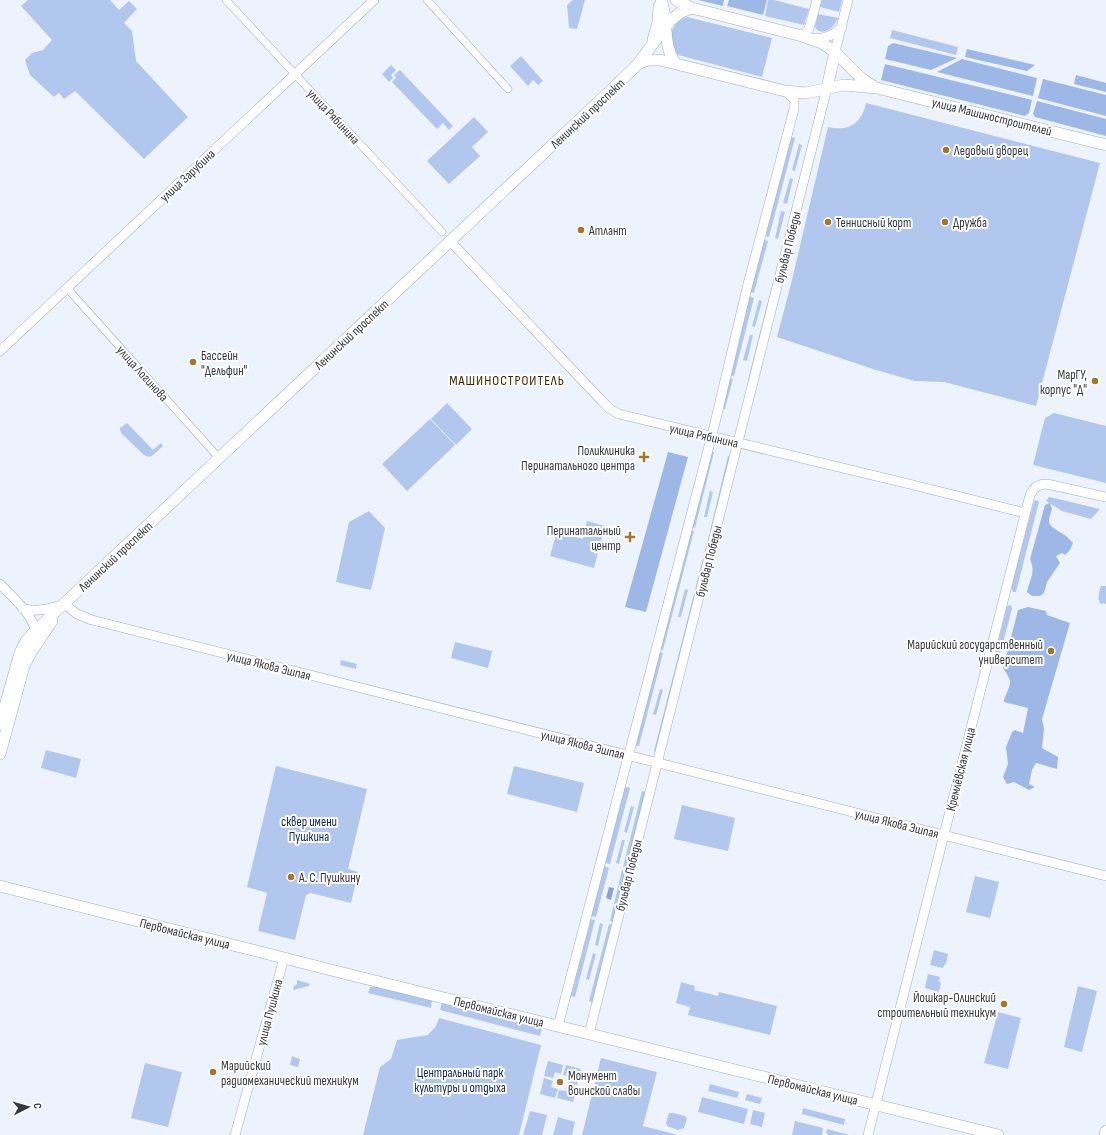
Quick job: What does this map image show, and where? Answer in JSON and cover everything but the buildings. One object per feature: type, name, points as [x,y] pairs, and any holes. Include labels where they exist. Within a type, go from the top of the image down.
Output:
[{"type":"main road","points":[[660,0],[665,14],[667,46],[675,63]]},
{"type":"main road","name":"Ленинский проспект","points":[[650,48],[658,23],[660,0]]},
{"type":"main road","points":[[676,0],[692,8]]},
{"type":"main road","name":"Ленинский проспект","points":[[0,724],[20,653],[26,641],[36,630],[637,65],[677,15],[692,8]]},
{"type":"main road","name":"улица Машиностроителей","points":[[692,8],[814,39],[829,46],[861,78],[877,88]]},
{"type":"main road","points":[[827,88],[835,52]]},
{"type":"main road","name":"Ленинский проспект","points":[[637,65],[654,60],[675,63],[785,91]]},
{"type":"main road","name":"улица Машиностроителей","points":[[785,91],[806,93],[844,85],[877,88],[1106,145]]},
{"type":"main road","name":"Ленинский проспект","points":[[0,754],[24,666],[30,654],[64,604]]},
{"type":"main road","name":"Первомайская улица","points":[[0,886],[998,1135]]},
{"type":"main road","points":[[1105,1135],[1106,1131]]},
{"type":"street","name":"улица Рябинина","points":[[226,0],[442,232]]},
{"type":"street","name":"улица Зарубина","points":[[0,351],[374,0]]},
{"type":"street","points":[[427,0],[508,89]]},
{"type":"street","points":[[802,36],[808,29],[817,0]]},
{"type":"street","points":[[835,52],[848,0]]},
{"type":"street","points":[[814,39],[830,37],[842,27]]},
{"type":"street","name":"бульвар Победы","points":[[589,1034],[656,762],[827,88]]},
{"type":"street","name":"бульвар Победы","points":[[558,1026],[711,437],[747,288],[794,109],[794,99],[785,91]]},
{"type":"street","name":"улица Рябинина","points":[[450,241],[610,409],[619,414],[1024,513]]},
{"type":"street","name":"улица Логинова","points":[[67,288],[219,458]]},
{"type":"street","name":"Кремлёвская улица","points":[[868,1135],[1024,513],[1030,495],[1033,489],[1041,484],[1047,484],[1106,497]]},
{"type":"street","points":[[0,584],[30,617],[36,630],[35,637],[27,652],[24,666]]},
{"type":"street","points":[[23,609],[43,611],[64,604]]},
{"type":"street","name":"улица Якова Эшпая","points":[[64,604],[77,614],[92,620],[1106,876]]},
{"type":"street","name":"улица Пушкина","points":[[235,1135],[284,958]]},
{"type":"green space","points":[[28,0],[110,0],[119,10],[129,1],[137,9],[124,23],[132,31],[136,61],[188,117],[144,159],[75,91],[64,99],[59,93],[54,97],[30,75],[25,60],[32,53],[43,50],[52,40],[21,6]]},
{"type":"green space","points":[[573,0],[585,0],[577,29],[569,28],[567,5]]},
{"type":"green space","points":[[768,0],[774,0],[809,9],[804,25],[765,16]]},
{"type":"green space","points":[[821,0],[842,0],[839,12],[820,7]]},
{"type":"green space","points":[[818,14],[838,18],[831,28],[821,32],[815,27]]},
{"type":"green space","points":[[687,17],[772,38],[762,77],[678,55],[672,44],[671,33],[677,23]]},
{"type":"green space","points":[[892,30],[958,47],[956,55],[890,38]]},
{"type":"green space","points":[[521,56],[543,81],[538,85],[533,80],[528,86],[510,66]]},
{"type":"green space","points":[[391,65],[396,70],[391,75],[393,78],[389,82],[382,74]]},
{"type":"green space","points":[[400,70],[453,126],[449,130],[443,123],[437,129],[392,82],[396,78],[394,75]]},
{"type":"green space","name":"Дружба","points":[[866,103],[1100,163],[1036,406],[944,382],[915,381],[876,370],[777,337],[828,127],[848,127],[858,121]]},
{"type":"green space","points":[[474,117],[488,132],[472,147],[480,156],[449,184],[427,161]]},
{"type":"green space","points":[[790,137],[795,138],[769,237],[765,236]]},
{"type":"green space","points":[[799,144],[802,145],[795,171],[792,170]]},
{"type":"green space","points":[[790,178],[793,179],[787,204],[783,203]]},
{"type":"green space","points":[[781,211],[785,212],[778,239],[775,238]]},
{"type":"green space","points":[[763,240],[768,241],[754,293],[750,292]]},
{"type":"green space","points":[[749,296],[754,298],[734,376],[729,375]]},
{"type":"green space","points":[[759,300],[762,301],[755,327],[752,326]]},
{"type":"green space","points":[[768,301],[772,302],[752,381],[748,380]]},
{"type":"green space","points":[[750,335],[753,335],[747,361],[743,360]]},
{"type":"green space","points":[[729,378],[733,379],[725,409],[721,408]]},
{"type":"green space","points":[[447,403],[472,429],[456,445],[431,419]]},
{"type":"green space","points":[[1054,413],[1106,426],[1106,483],[1033,465],[1045,418]]},
{"type":"green space","points":[[430,419],[455,445],[407,491],[382,464]]},
{"type":"green space","points":[[127,423],[153,450],[161,443],[163,446],[149,457],[144,455],[121,433],[120,428]]},
{"type":"green space","points":[[711,451],[714,452],[695,528],[691,527]]},
{"type":"green space","points":[[728,456],[732,457],[713,532],[710,531]]},
{"type":"green space","points":[[710,491],[713,492],[707,517],[704,517]]},
{"type":"green space","points":[[1049,497],[1100,509],[1091,519],[1062,511],[1046,501]]},
{"type":"green space","points":[[1037,500],[1039,502],[1016,592],[1013,592],[1011,588],[1034,501]]},
{"type":"green space","points":[[369,511],[385,528],[371,590],[336,582],[349,522]]},
{"type":"green space","points":[[587,521],[605,526],[594,568],[550,556],[557,532],[583,539]]},
{"type":"green space","points":[[691,530],[694,531],[663,650],[660,649]]},
{"type":"green space","points":[[709,535],[712,536],[658,752],[654,751]]},
{"type":"green space","points":[[1101,586],[1106,586],[1106,604],[1103,603],[1102,605],[1099,601]]},
{"type":"green space","points":[[685,589],[688,590],[681,617],[678,617]]},
{"type":"green space","points":[[1011,605],[1012,609],[997,665],[994,665],[993,663],[1007,606]]},
{"type":"green space","points":[[455,642],[492,651],[488,668],[451,658]]},
{"type":"green space","points":[[659,652],[663,653],[639,746],[635,746]]},
{"type":"green space","points":[[341,660],[357,664],[356,669],[340,665]]},
{"type":"green space","points":[[660,689],[663,690],[656,715],[653,714]]},
{"type":"green space","points":[[46,750],[81,759],[76,778],[41,768]]},
{"type":"green space","name":"сквер имени Пушкина","points":[[276,766],[367,789],[348,869],[358,872],[351,903],[311,893],[306,895],[295,940],[258,931],[267,893],[247,887]]},
{"type":"green space","points":[[514,766],[584,783],[577,812],[507,794]]},
{"type":"green space","points":[[625,787],[630,788],[610,864],[605,863]]},
{"type":"green space","points":[[642,791],[647,792],[628,868],[623,867]]},
{"type":"green space","points":[[682,805],[735,818],[728,851],[674,839]]},
{"type":"green space","points":[[631,806],[634,807],[627,833],[624,832]]},
{"type":"green space","points":[[622,840],[625,840],[619,864],[616,863]]},
{"type":"green space","points":[[604,866],[609,868],[596,917],[591,916]]},
{"type":"green space","points":[[622,870],[627,872],[615,922],[610,921]]},
{"type":"green space","points":[[975,876],[999,882],[990,918],[966,912]]},
{"type":"green space","points":[[591,919],[595,920],[575,997],[571,996]]},
{"type":"green space","points":[[600,923],[603,924],[598,946],[595,945]]},
{"type":"green space","points":[[609,924],[614,925],[594,1003],[589,1001]]},
{"type":"green space","points":[[934,950],[948,954],[946,964],[943,968],[930,965]]},
{"type":"green space","points":[[593,953],[596,954],[589,980],[586,979]]},
{"type":"green space","points":[[928,974],[940,977],[939,982],[941,983],[939,992],[925,988]]},
{"type":"green space","points":[[297,980],[310,984],[309,986],[293,990],[294,986],[297,984]]},
{"type":"green space","points":[[681,982],[695,986],[694,990],[718,996],[719,992],[777,1006],[770,1035],[688,1015],[690,1007],[676,1003]]},
{"type":"green space","points":[[1078,986],[1097,991],[1082,1052],[1064,1047]]},
{"type":"green space","points":[[370,987],[383,987],[430,999],[432,1001],[431,1008],[368,993]]},
{"type":"green space","points":[[442,1002],[542,1028],[540,1036],[440,1010]]},
{"type":"green space","points":[[998,1012],[1021,1018],[1008,1069],[984,1063]]},
{"type":"green space","name":"Центральный парк культуры и отдыха","points":[[439,1018],[541,1045],[519,1135],[363,1135],[380,1067],[391,1059],[397,1040],[428,1035],[436,1026]]},
{"type":"green space","points":[[292,1056],[300,1059],[298,1067],[290,1065]]},
{"type":"green space","points":[[601,1058],[657,1072],[643,1126],[678,1135],[582,1135]]},
{"type":"green space","points":[[548,1061],[563,1065],[561,1074],[555,1072],[553,1078],[544,1076]]},
{"type":"green space","points":[[145,1063],[182,1072],[168,1127],[131,1118]]},
{"type":"green space","points":[[566,1065],[581,1069],[577,1085],[568,1082],[569,1076],[563,1075]]},
{"type":"green space","points":[[544,1078],[553,1081],[551,1087],[558,1089],[555,1098],[540,1094]]},
{"type":"green space","points":[[710,1084],[739,1092],[737,1098],[708,1091]]},
{"type":"green space","points":[[567,1085],[577,1087],[573,1102],[557,1098],[559,1090],[566,1091]]},
{"type":"green space","points":[[747,1094],[762,1098],[760,1104],[745,1100]]},
{"type":"green space","points":[[702,1097],[748,1109],[744,1124],[698,1112]]},
{"type":"green space","points":[[803,1108],[845,1119],[844,1125],[802,1114]]},
{"type":"green space","points":[[753,1110],[765,1113],[762,1127],[750,1124]]},
{"type":"green space","points":[[530,1111],[547,1115],[542,1135],[523,1135]]},
{"type":"green space","points":[[669,1113],[685,1116],[687,1119],[684,1128],[678,1130],[667,1126],[666,1123]]},
{"type":"green space","points":[[558,1117],[575,1122],[572,1135],[553,1135]]},
{"type":"green space","points":[[795,1121],[823,1128],[822,1135],[792,1135]]},
{"type":"green space","points":[[827,1129],[850,1135],[828,1135],[826,1133]]},
{"type":"shaded area","points":[[698,0],[724,0],[723,6]]},
{"type":"shaded area","points":[[729,0],[767,0],[763,15],[727,6]]},
{"type":"shaded area","points":[[893,43],[957,58],[931,70],[885,59],[888,46]]},
{"type":"shaded area","points":[[967,49],[1035,65],[1027,71],[965,57]]},
{"type":"shaded area","points":[[962,59],[1037,78],[1033,96],[937,72]]},
{"type":"shaded area","points":[[885,64],[1032,100],[1029,113],[1025,116],[881,80]]},
{"type":"shaded area","points":[[1076,75],[1106,83],[1106,92],[1074,84]]},
{"type":"shaded area","points":[[1043,79],[1106,95],[1106,116],[1038,98]]},
{"type":"shaded area","points":[[1037,101],[1106,119],[1106,136],[1035,117],[1033,114]]},
{"type":"shaded area","points":[[668,452],[688,457],[646,612],[625,607]]},
{"type":"shaded area","points":[[1050,503],[1052,509],[1049,519],[1050,524],[1073,543],[1070,550],[1065,555],[1062,553],[1056,556],[1060,563],[1047,582],[1044,593],[1040,596],[1032,596],[1027,592],[1032,576],[1032,564],[1030,559],[1045,505]]},
{"type":"shaded area","points":[[1028,607],[1046,611],[1047,615],[1070,623],[1042,719],[1044,729],[1042,748],[1058,757],[1057,769],[1036,763],[1032,770],[1029,784],[1035,787],[1029,790],[1014,782],[1007,784],[1003,777],[1008,764],[1006,747],[1012,732],[1015,730],[1023,733],[1028,708],[1004,702],[1010,680],[1003,668],[1018,610]]},
{"type":"shaded area","points":[[609,887],[614,888],[611,900],[606,898]]},
{"type":"place","name":"Ледовый дворец","points":[[946,150]]},
{"type":"place","name":"Теннисный корт","points":[[828,222]]},
{"type":"place","name":"Дружба","points":[[945,222]]},
{"type":"place","name":"Атлант","points":[[581,230]]},
{"type":"place","name":"Бассейн \"Дельфин\"","points":[[193,362]]},
{"type":"place","name":"МарГУ, корпус \"Д\"","points":[[1095,381]]},
{"type":"place","name":"Поликлиника Перинатального центра","points":[[644,457]]},
{"type":"place","name":"Перинатальный центр","points":[[630,537]]},
{"type":"place","name":"Марийский государственный университет","points":[[1051,651]]},
{"type":"place","name":"А. С. Пушкину","points":[[291,877]]},
{"type":"place","name":"Йошкар-Олинский строительный техникум","points":[[1004,1004]]},
{"type":"place","name":"Марийский радиомеханический техникум","points":[[213,1072]]},
{"type":"place","name":"Монумент воинской славы","points":[[560,1082]]},
{"type":"district","name":"МАШИНОСТРОИТЕЛЬ","points":[[507,380]]}]
